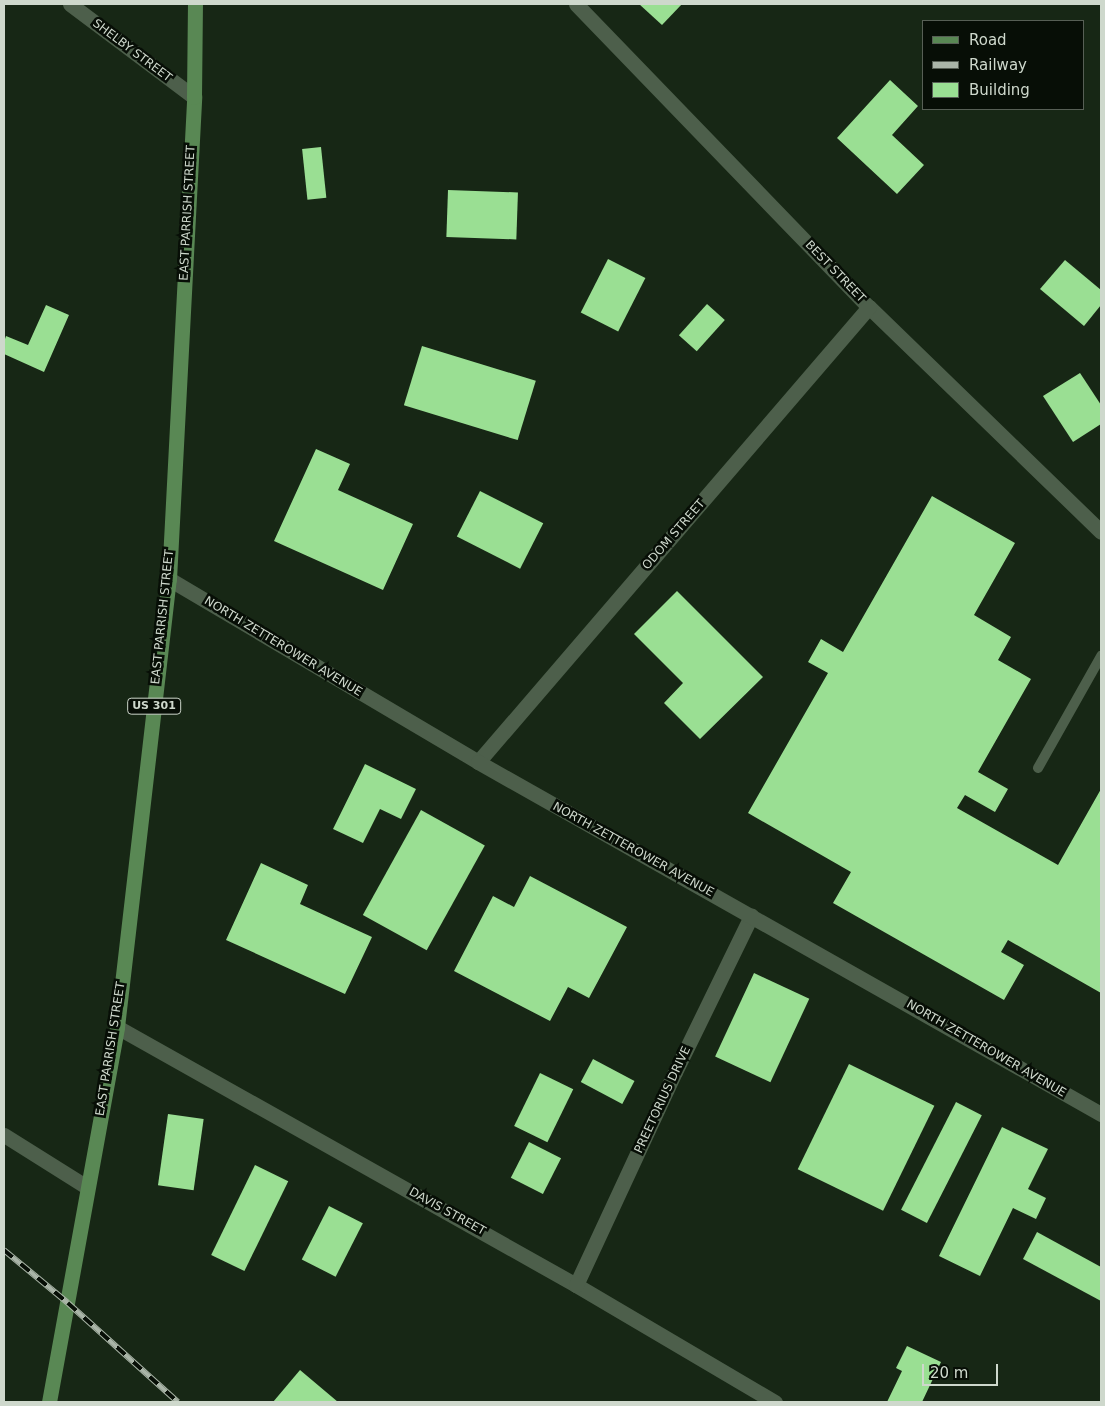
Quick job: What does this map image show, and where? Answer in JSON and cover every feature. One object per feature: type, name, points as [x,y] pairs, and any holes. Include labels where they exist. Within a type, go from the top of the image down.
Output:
[{"type":"main road","name":"EAST PARRISH STREET","points":[[49,1402],[117,1026],[168,579],[194,97],[195,4]]},
{"type":"street","name":"SHELBY STREET","points":[[70,4],[194,97]]},
{"type":"street","name":"BEST STREET","points":[[576,4],[869,307],[1101,532]]},
{"type":"street","name":"ODOM STREET","points":[[478,762],[869,307]]},
{"type":"street","name":"NORTH ZETTEROWER AVENUE","points":[[168,579],[478,762],[1101,1114]]},
{"type":"street","name":"PREETORIUS DRIVE","points":[[576,1285],[675,1072],[751,916]]},
{"type":"street","name":"DAVIS STREET","points":[[117,1026],[576,1285],[776,1402]]},
{"type":"street","points":[[4,1135],[87,1187]]},
{"type":"lane","points":[[1038,768],[1101,656]]},
{"type":"building","points":[[639,4],[682,4],[662,25]]},
{"type":"building","points":[[890,80],[918,106],[892,135],[924,165],[897,194],[837,138]]},
{"type":"building","points":[[321,147],[326,198],[307,200],[302,149]]},
{"type":"building","points":[[448,190],[518,192],[516,239],[446,237]]},
{"type":"building","points":[[608,259],[645,278],[618,332],[581,312]]},
{"type":"building","points":[[1065,260],[1101,290],[1101,305],[1084,326],[1040,289]]},
{"type":"building","points":[[707,304],[725,320],[697,351],[679,335]]},
{"type":"building","points":[[46,305],[69,315],[44,372],[4,354],[4,342],[6,336],[28,345]]},
{"type":"building","points":[[422,346],[536,381],[518,440],[404,405]]},
{"type":"building","points":[[1080,373],[1101,405],[1101,424],[1073,442],[1043,396]]},
{"type":"building","points":[[316,449],[350,464],[338,490],[413,524],[383,590],[274,541]]},
{"type":"building","points":[[480,491],[543,523],[520,569],[457,536]]},
{"type":"building","points":[[932,496],[1015,543],[974,615],[1011,637],[998,660],[1031,679],[978,772],[1008,789],[995,812],[965,795],[957,808],[1058,865],[1101,789],[1101,993],[1008,940],[1001,952],[1024,965],[1004,1000],[833,903],[851,872],[748,813],[828,673],[808,662],[821,639],[843,652]]},
{"type":"building","points":[[677,591],[763,677],[700,739],[664,703],[683,683],[634,634]]},
{"type":"building","points":[[365,764],[416,789],[401,819],[380,809],[363,843],[333,829]]},
{"type":"building","points":[[421,810],[485,845],[427,950],[363,915]]},
{"type":"building","points":[[261,863],[308,885],[300,904],[372,937],[345,994],[226,940]]},
{"type":"building","points":[[530,876],[627,927],[589,998],[568,987],[550,1021],[454,971],[493,896],[514,907]]},
{"type":"building","points":[[754,973],[809,999],[770,1082],[715,1056]]},
{"type":"building","points":[[593,1059],[634,1081],[622,1104],[581,1082]]},
{"type":"building","points":[[849,1064],[934,1106],[883,1211],[798,1169]]},
{"type":"building","points":[[540,1073],[573,1089],[547,1142],[514,1126]]},
{"type":"building","points":[[956,1102],[982,1115],[927,1223],[901,1210]]},
{"type":"building","points":[[168,1114],[204,1119],[194,1190],[158,1185]]},
{"type":"building","points":[[1002,1127],[1048,1149],[1028,1189],[1046,1198],[1036,1219],[1013,1208],[980,1276],[939,1256]]},
{"type":"building","points":[[529,1142],[561,1158],[543,1194],[511,1178]]},
{"type":"building","points":[[255,1165],[288,1181],[244,1271],[211,1255]]},
{"type":"building","points":[[329,1206],[363,1223],[336,1277],[302,1259]]},
{"type":"building","points":[[1037,1232],[1101,1267],[1101,1301],[1023,1259]]},
{"type":"building","points":[[907,1346],[941,1362],[922,1402],[887,1402],[902,1371],[896,1368]]},
{"type":"building","points":[[300,1370],[338,1402],[273,1402]]},
{"type":"railway","points":[[4,1250],[68,1303],[178,1402]]}]
